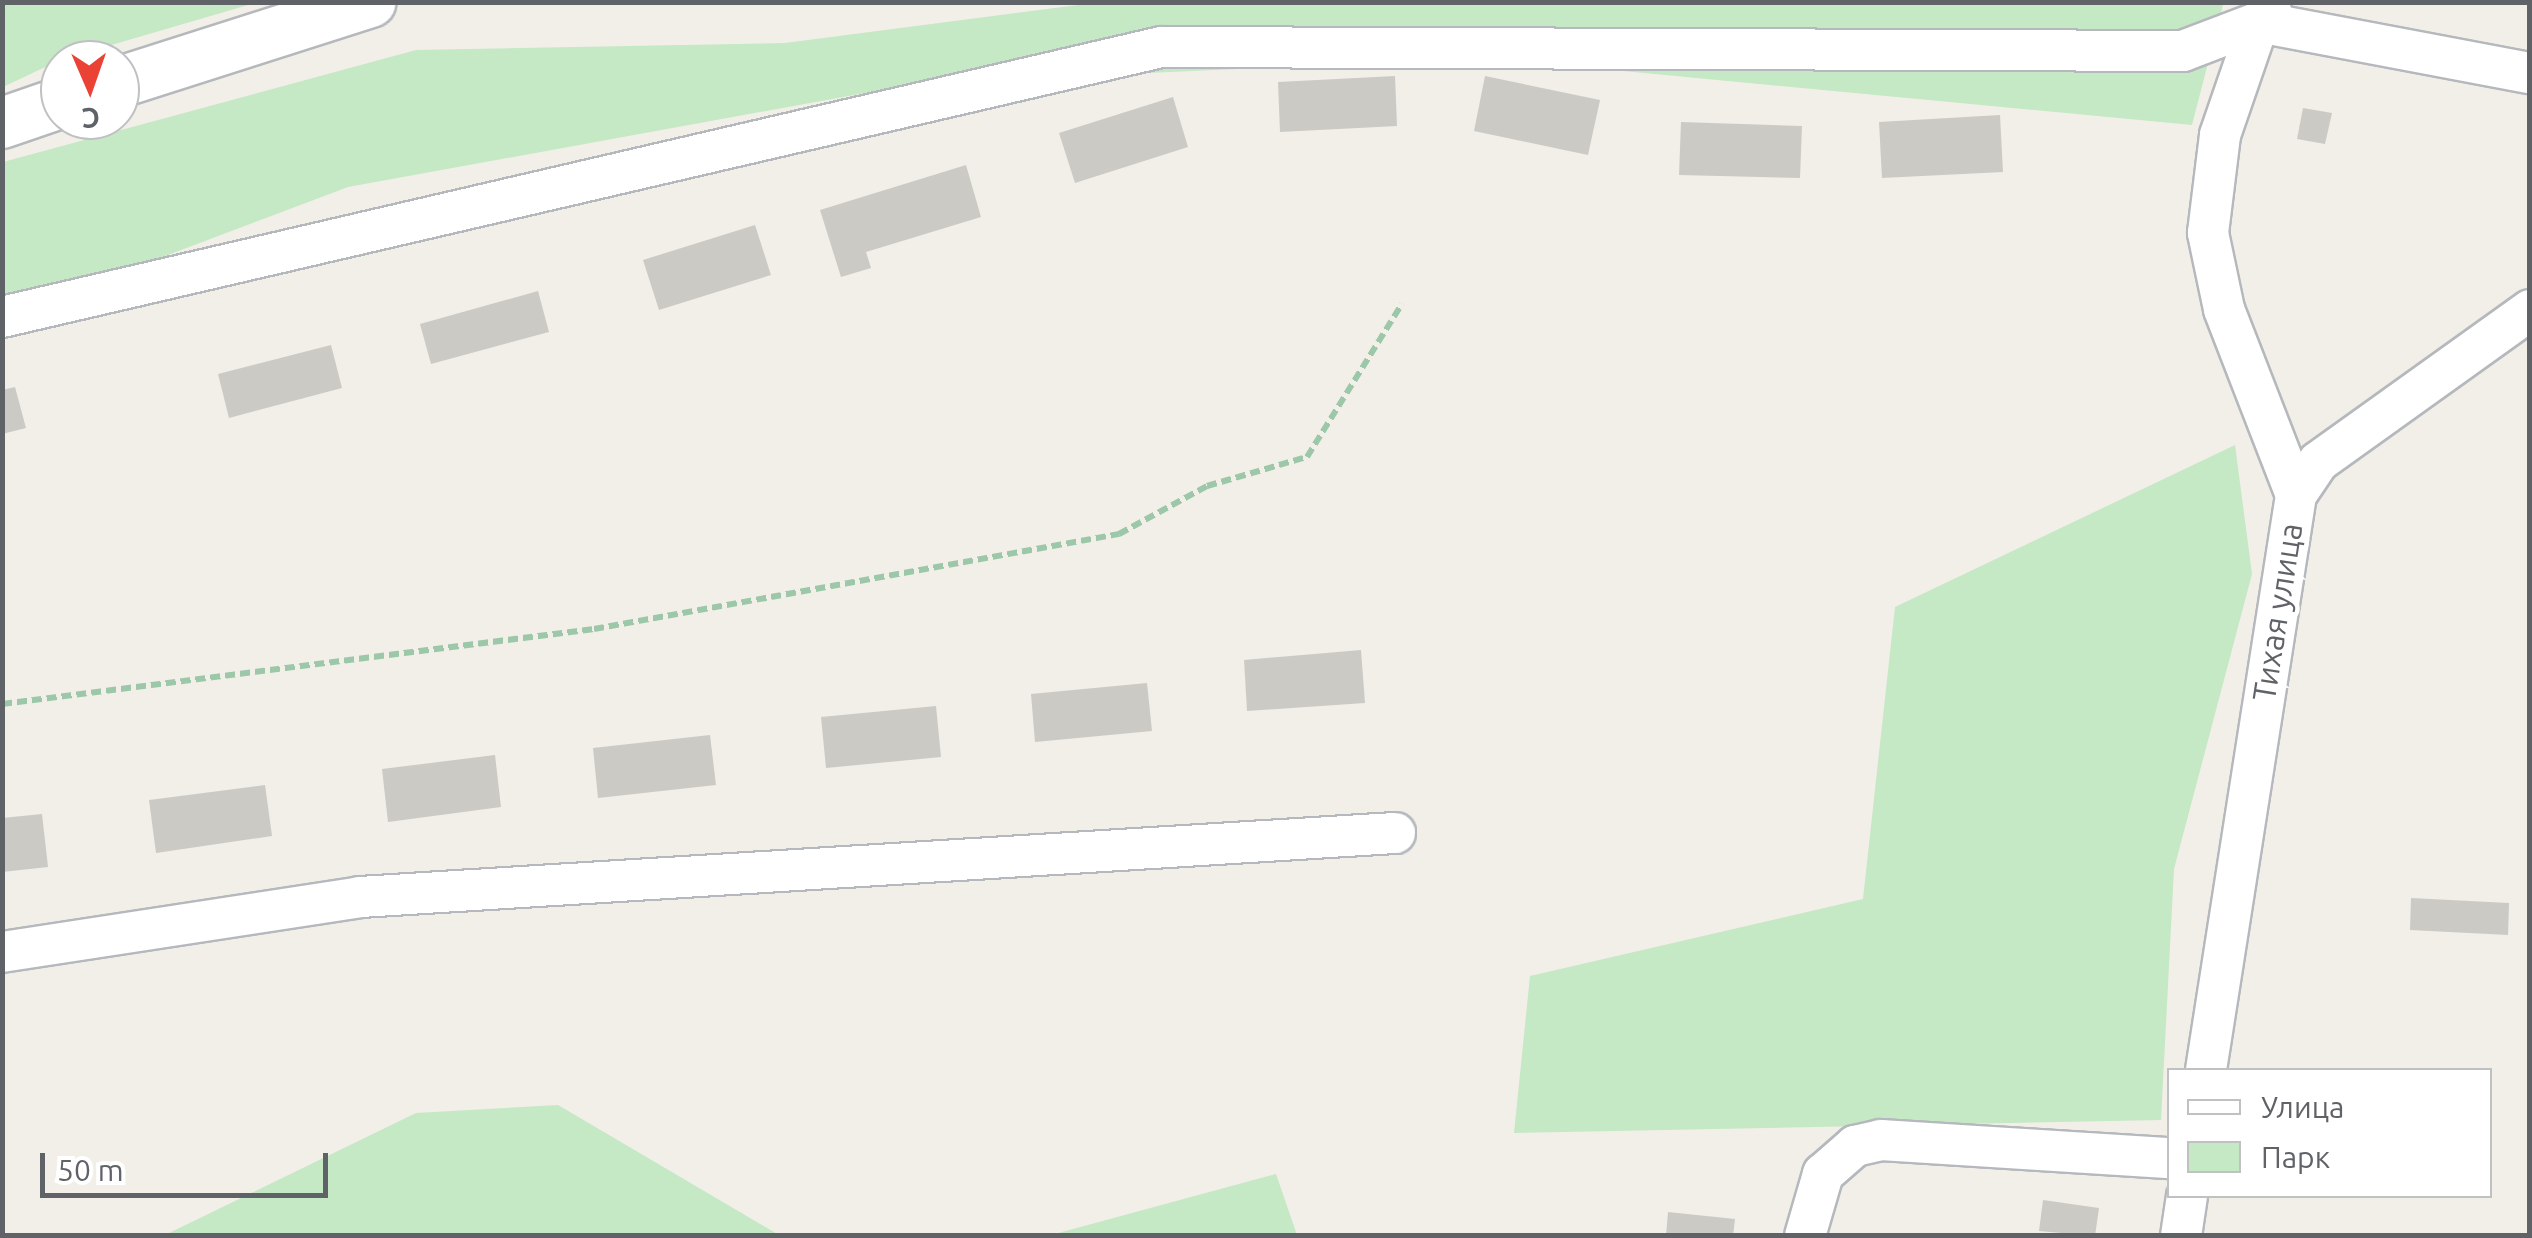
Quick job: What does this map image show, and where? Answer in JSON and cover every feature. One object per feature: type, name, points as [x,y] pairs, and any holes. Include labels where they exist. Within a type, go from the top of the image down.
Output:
[{"type":"street","points":[[140,76],[370,2]]},
{"type":"street","points":[[2,316],[1162,47],[2183,51],[2270,12],[2530,72]]},
{"type":"street","name":"Тихая улица","points":[[2206,1068],[2296,495],[2224,309],[2208,233],[2220,135],[2270,12]]},
{"type":"street","points":[[2,123],[40,110]]},
{"type":"street","points":[[2296,495],[2339,446],[2530,310]]},
{"type":"street","points":[[2,952],[360,897],[1396,833]]},
{"type":"street","points":[[1806,1236],[1823,1174],[1855,1146],[1881,1140],[2167,1158]]},
{"type":"street","points":[[2181,1236],[2187,1198]]},
{"type":"path","points":[[2,704],[594,629],[1119,534],[1207,486],[1308,458],[1402,304]]},
{"type":"green space","points":[[3,2],[255,3],[128,40],[40,40],[40,69],[3,87]]},
{"type":"green space","points":[[1101,2],[2223,5],[2192,125],[1486,58],[920,83],[348,187],[75,290],[3,297],[3,162],[84,140],[140,140],[140,125],[416,50],[785,43]]},
{"type":"green space","points":[[2235,445],[2252,574],[2174,869],[2161,1120],[1514,1133],[1530,976],[1863,899],[1895,607]]},
{"type":"green space","points":[[558,1105],[779,1235],[165,1235],[416,1113]]},
{"type":"green space","points":[[1276,1174],[1297,1235],[1051,1235]]},
{"type":"building","points":[[1395,76],[1397,126],[1280,132],[1278,82]]},
{"type":"building","points":[[1485,76],[1600,100],[1588,155],[1474,131]]},
{"type":"building","points":[[1173,97],[1188,147],[1075,183],[1059,133]]},
{"type":"building","points":[[2303,108],[2332,113],[2325,144],[2297,139]]},
{"type":"building","points":[[2000,115],[2003,172],[1882,178],[1879,122]]},
{"type":"building","points":[[1681,122],[1802,126],[1800,178],[1679,175]]},
{"type":"building","points":[[966,165],[981,217],[866,252],[871,268],[841,277],[820,210]]},
{"type":"building","points":[[755,225],[771,275],[659,310],[643,260]]},
{"type":"building","points":[[538,291],[549,332],[431,364],[420,324]]},
{"type":"building","points":[[331,345],[342,388],[229,418],[218,374]]},
{"type":"building","points":[[15,387],[26,428],[2,434],[2,390]]},
{"type":"building","points":[[1361,650],[1365,703],[1247,711],[1244,660]]},
{"type":"building","points":[[1147,683],[1152,731],[1035,742],[1031,694]]},
{"type":"building","points":[[936,706],[941,757],[826,768],[821,717]]},
{"type":"building","points":[[710,735],[716,785],[598,798],[593,748]]},
{"type":"building","points":[[495,755],[501,807],[388,822],[382,769]]},
{"type":"building","points":[[265,785],[272,836],[156,853],[149,800]]},
{"type":"building","points":[[42,814],[48,867],[2,872],[2,818]]},
{"type":"building","points":[[2411,898],[2509,903],[2508,935],[2410,930]]},
{"type":"building","points":[[2043,1200],[2099,1208],[2095,1236],[2039,1231]]},
{"type":"building","points":[[1668,1212],[1735,1219],[1733,1236],[1666,1236]]}]
